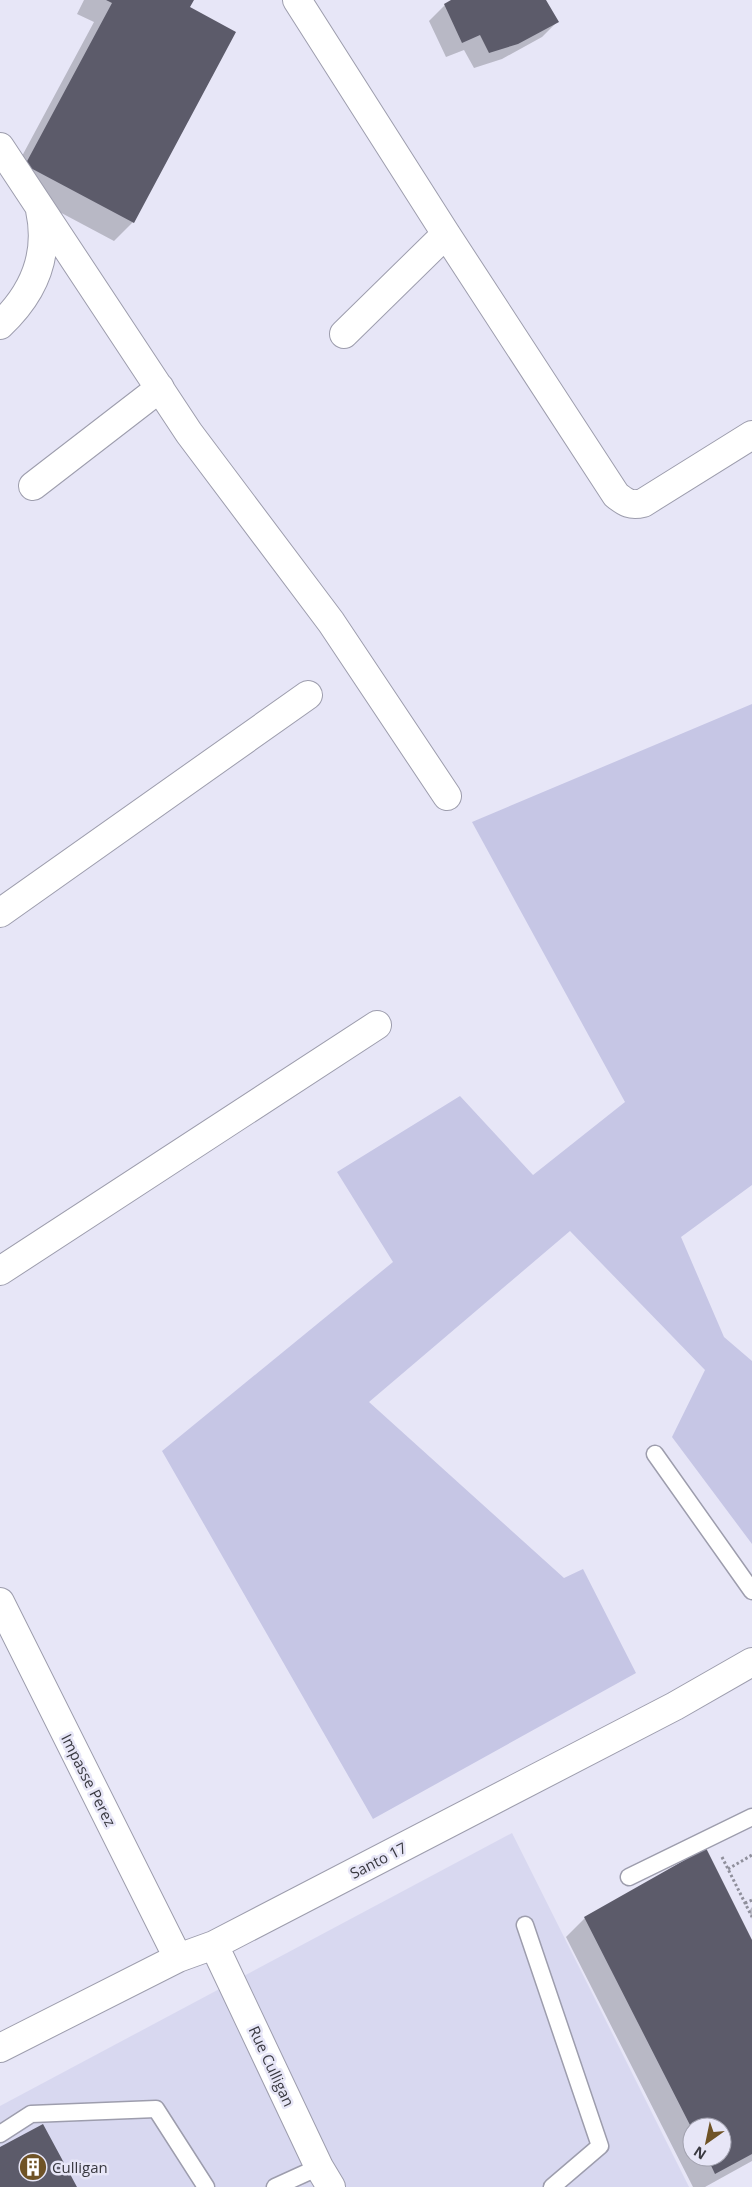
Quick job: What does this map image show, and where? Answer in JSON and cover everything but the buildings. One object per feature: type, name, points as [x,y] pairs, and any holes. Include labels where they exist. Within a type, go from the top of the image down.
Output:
[{"type":"street","points":[[297,0],[446,234],[616,494],[626,503],[634,505],[643,503],[752,435]]},
{"type":"street","points":[[0,147],[189,433],[331,622],[447,796]]},
{"type":"street","points":[[0,325],[16,310],[34,282],[42,255],[44,230],[39,207]]},
{"type":"street","points":[[344,334],[446,234]]},
{"type":"street","points":[[33,486],[160,388]]},
{"type":"street","points":[[0,913],[308,695]]},
{"type":"street","points":[[0,1271],[377,1025]]},
{"type":"street","name":"Impasse Perez","points":[[0,1602],[178,1958]]},
{"type":"street","name":"Santo 17","points":[[0,2048],[178,1958],[214,1945],[675,1706],[752,1662]]},
{"type":"street","name":"Rue Culligan","points":[[214,1945],[325,2177]]},
{"type":"lane","points":[[655,1454],[752,1591]]},
{"type":"lane","points":[[629,1877],[752,1817]]},
{"type":"lane","points":[[526,1925],[600,2146],[552,2187]]},
{"type":"lane","points":[[0,2134],[31,2114],[156,2109],[206,2187]]},
{"type":"lane","points":[[275,2187],[325,2177]]},
{"type":"path","points":[[712,1836],[752,1917]]},
{"type":"path","points":[[728,1869],[752,1854]]},
{"type":"path","points":[[745,1903],[752,1900]]},
{"type":"shaded area","points":[[752,704],[752,1185],[681,1237],[724,1337],[752,1361],[752,1544],[672,1437],[705,1370],[570,1231],[369,1402],[564,1578],[583,1569],[636,1673],[373,1819],[162,1451],[393,1262],[337,1172],[460,1096],[533,1175],[625,1102],[472,822]]},
{"type":"shaded area","points":[[512,1833],[689,2187],[0,2187],[0,2106]]},
{"type":"place","name":"Culligan","points":[[33,2167]]}]
